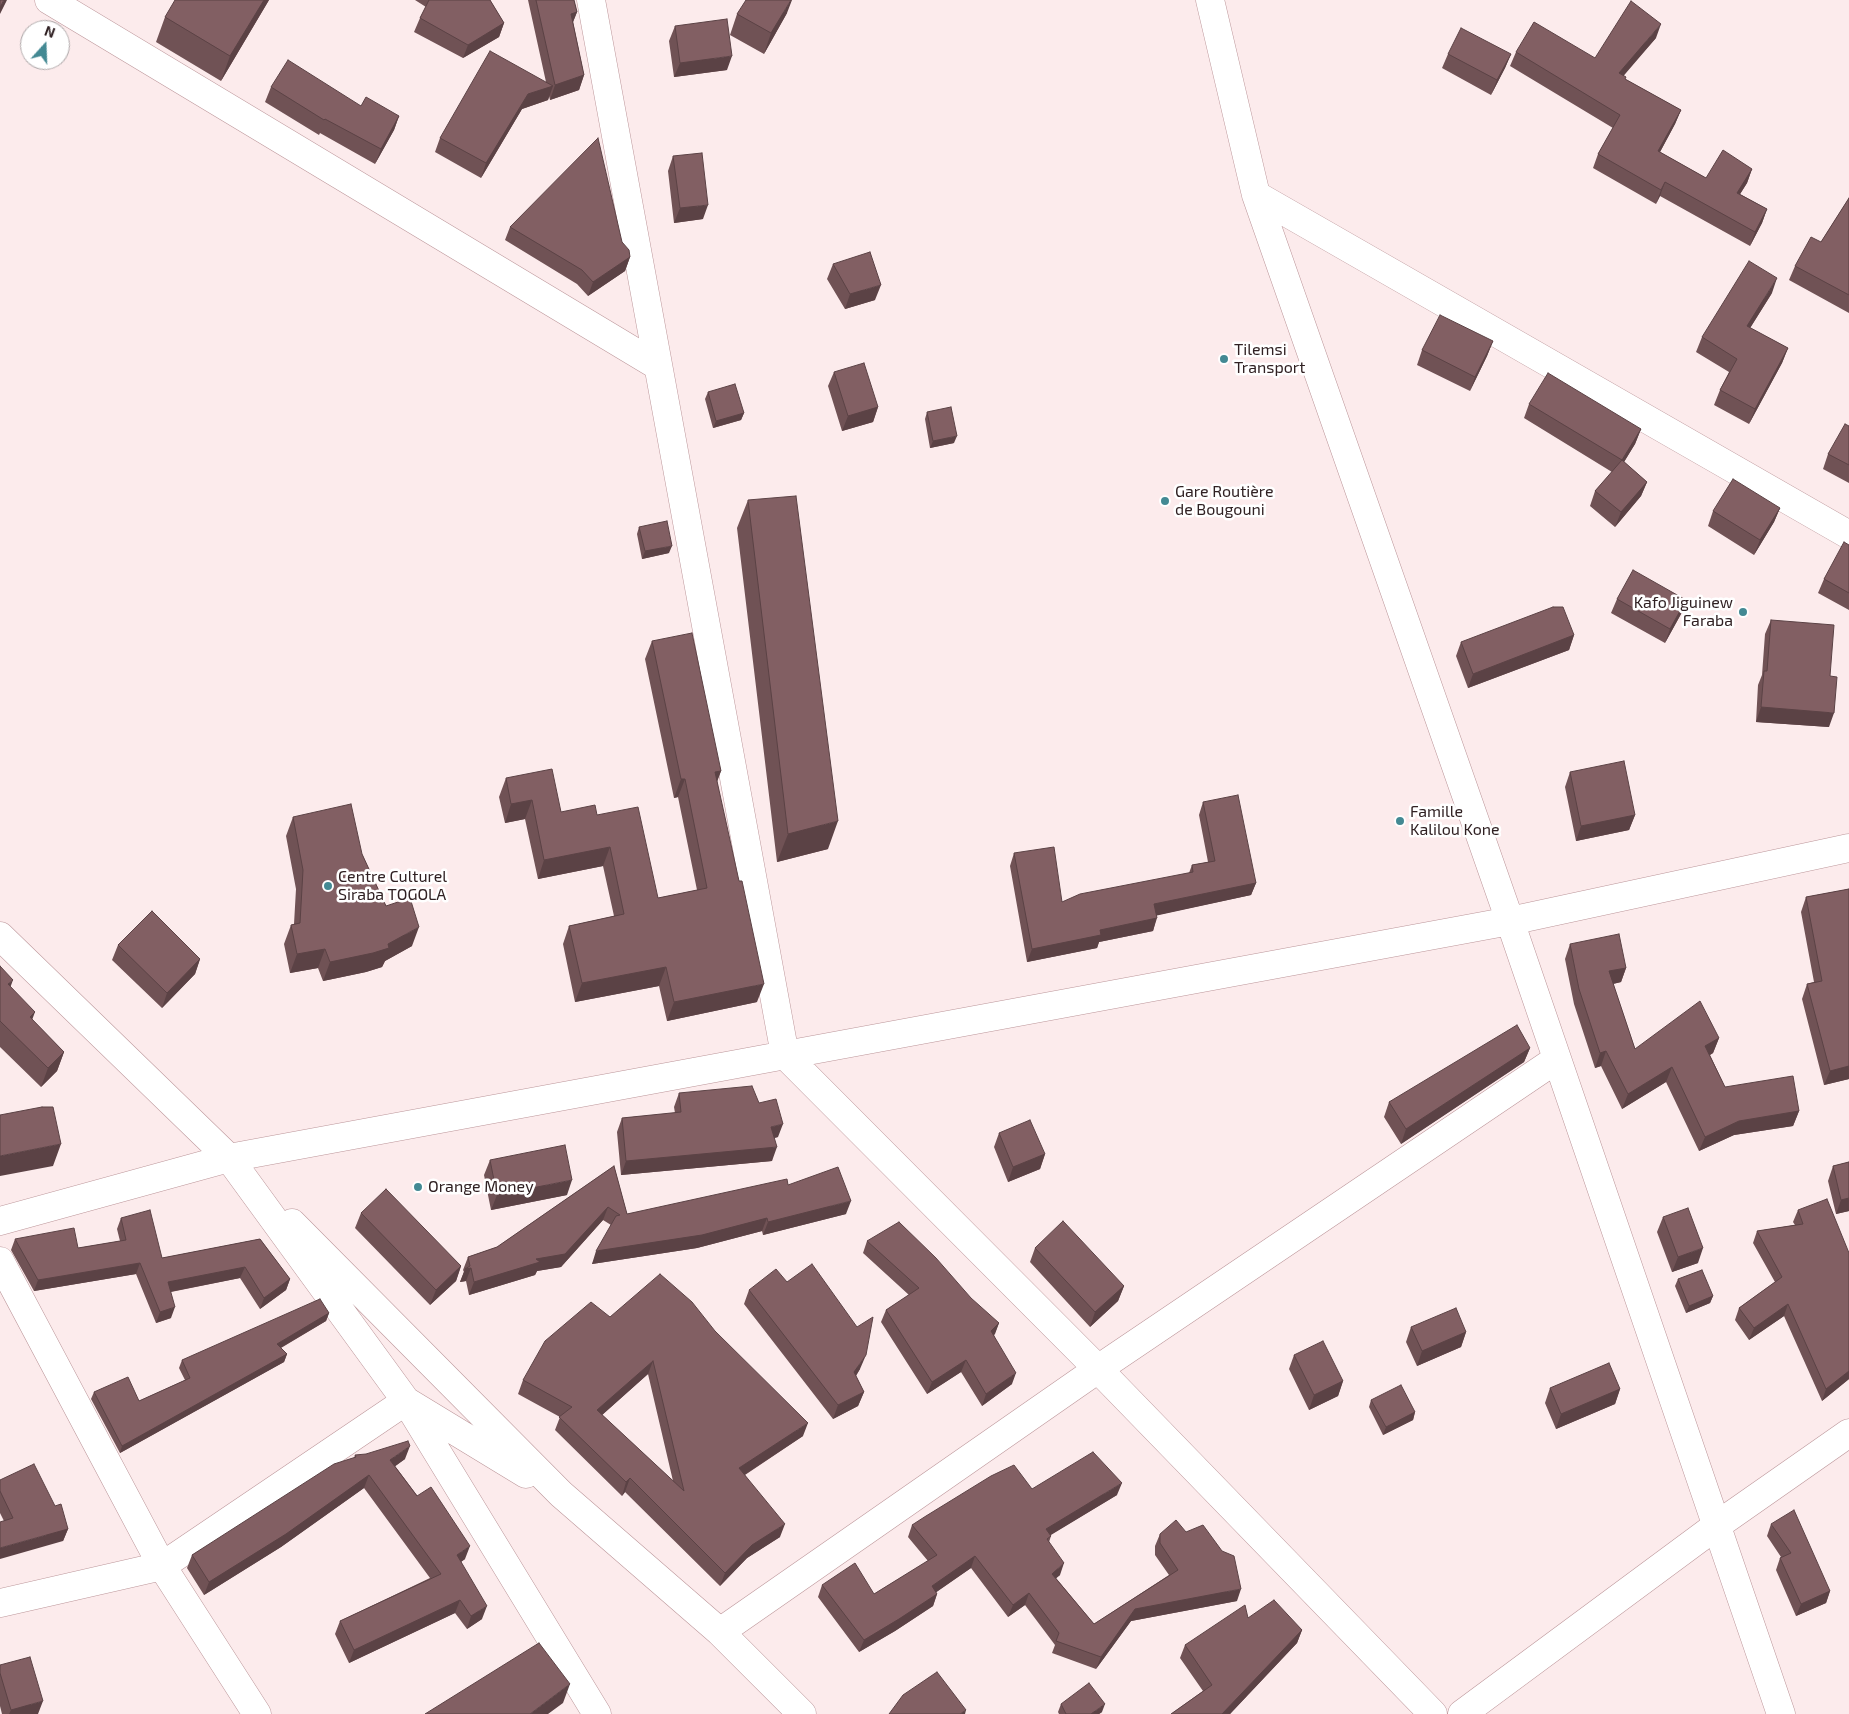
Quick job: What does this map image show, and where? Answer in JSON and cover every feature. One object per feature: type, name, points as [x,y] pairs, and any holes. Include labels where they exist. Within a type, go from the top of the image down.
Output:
[{"type":"street","points":[[49,0],[658,366]]},
{"type":"street","points":[[591,0],[785,1055],[1098,1369],[1432,1714]]},
{"type":"street","points":[[1210,0],[1256,195],[1510,921],[1781,1714]]},
{"type":"street","points":[[1256,195],[1849,535]]},
{"type":"street","points":[[0,1221],[229,1158],[1510,921],[1849,848]]},
{"type":"street","points":[[0,936],[229,1158],[560,1494],[720,1632],[802,1714]]},
{"type":"street","points":[[720,1632],[1098,1369],[1557,1059]]},
{"type":"street","points":[[229,1158],[406,1401],[597,1714]]},
{"type":"street","points":[[0,1261],[162,1566],[257,1714]]},
{"type":"street","points":[[406,1401],[560,1494]]},
{"type":"street","points":[[0,1603],[162,1566],[406,1401]]},
{"type":"street","points":[[1462,1714],[1716,1526],[1849,1433]]},
{"type":"building","points":[[175,0],[264,0],[230,56],[165,17]]},
{"type":"building","points":[[429,0],[490,0],[504,23],[468,45],[420,18]]},
{"type":"building","points":[[536,0],[574,0],[577,12],[571,14],[584,75],[555,85]]},
{"type":"building","points":[[746,0],[791,0],[771,33],[737,14]]},
{"type":"building","points":[[1631,1],[1661,24],[1619,73],[1626,77],[1625,79],[1681,110],[1658,151],[1706,178],[1723,150],[1752,169],[1737,193],[1767,209],[1755,232],[1665,182],[1661,190],[1598,154],[1620,115],[1516,52],[1534,22],[1595,58]]},
{"type":"building","points":[[727,19],[732,56],[680,63],[675,26]]},
{"type":"building","points":[[1461,28],[1511,54],[1497,80],[1448,54]]},
{"type":"building","points":[[490,51],[553,86],[528,94],[486,163],[440,138]]},
{"type":"building","points":[[288,60],[361,106],[366,97],[399,116],[381,149],[324,120],[271,87]]},
{"type":"building","points":[[598,138],[622,242],[629,250],[630,257],[593,282],[582,270],[510,227]]},
{"type":"building","points":[[702,153],[708,205],[680,208],[673,156]]},
{"type":"building","points":[[1849,198],[1849,295],[1795,266],[1811,237],[1821,242]]},
{"type":"building","points":[[870,252],[881,285],[850,294],[833,264]]},
{"type":"building","points":[[1749,261],[1777,278],[1747,326],[1788,348],[1755,409],[1720,390],[1737,359],[1702,337]]},
{"type":"building","points":[[1440,315],[1493,341],[1475,377],[1422,350]]},
{"type":"building","points":[[864,363],[878,407],[848,416],[834,372]]},
{"type":"building","points":[[1548,373],[1641,429],[1622,460],[1529,404]]},
{"type":"building","points":[[735,384],[744,413],[716,421],[708,392]]},
{"type":"building","points":[[951,407],[957,436],[933,441],[927,412]]},
{"type":"building","points":[[1845,424],[1849,426],[1849,465],[1828,454]]},
{"type":"building","points":[[1622,460],[1647,482],[1621,512],[1595,491]]},
{"type":"building","points":[[1733,479],[1780,508],[1760,540],[1713,511]]},
{"type":"building","points":[[796,496],[838,821],[788,834],[748,500]]},
{"type":"building","points":[[667,521],[672,546],[645,551],[639,527]]},
{"type":"building","points":[[1844,542],[1849,545],[1849,593],[1824,579]]},
{"type":"building","points":[[1633,570],[1686,600],[1670,629],[1617,599]]},
{"type":"building","points":[[1553,607],[1563,607],[1574,635],[1473,674],[1461,642]]},
{"type":"building","points":[[1771,620],[1834,625],[1830,676],[1837,677],[1834,713],[1761,707],[1764,671],[1767,671]]},
{"type":"building","points":[[692,633],[721,771],[715,772],[739,881],[742,881],[764,984],[674,1002],[666,967],[582,983],[569,926],[624,914],[610,847],[544,860],[532,800],[511,804],[506,778],[552,769],[561,812],[595,805],[597,815],[638,807],[658,898],[707,888],[685,779],[681,779],[652,641]]},
{"type":"building","points":[[1624,761],[1635,815],[1581,826],[1570,772]]},
{"type":"building","points":[[1238,795],[1256,883],[1154,904],[1157,918],[1100,930],[1101,935],[1032,949],[1014,853],[1054,847],[1062,902],[1080,894],[1193,872],[1192,865],[1215,861],[1203,802]]},
{"type":"building","points":[[351,804],[362,854],[386,906],[410,898],[419,927],[388,944],[389,948],[373,953],[330,962],[325,949],[297,954],[291,925],[300,923],[303,870],[293,817]]},
{"type":"building","points":[[1849,889],[1849,1066],[1830,1071],[1807,984],[1822,981],[1806,897]]},
{"type":"building","points":[[152,911],[200,959],[167,993],[118,945]]},
{"type":"building","points":[[1619,934],[1626,968],[1609,971],[1635,1049],[1700,1001],[1719,1038],[1705,1046],[1725,1087],[1793,1076],[1799,1111],[1739,1121],[1705,1137],[1672,1067],[1628,1094],[1606,1051],[1600,1053],[1579,989],[1570,944]]},
{"type":"building","points":[[0,966],[13,980],[8,984],[35,1012],[30,1017],[64,1052],[48,1068],[0,1021]]},
{"type":"building","points":[[1517,1025],[1530,1048],[1406,1129],[1389,1102]]},
{"type":"building","points":[[752,1086],[759,1103],[776,1099],[783,1124],[771,1127],[777,1147],[626,1161],[622,1118],[681,1112],[679,1093]]},
{"type":"building","points":[[42,1107],[53,1107],[61,1144],[0,1156],[0,1115]]},
{"type":"building","points":[[1030,1120],[1045,1154],[1013,1167],[999,1133]]},
{"type":"building","points":[[565,1145],[572,1180],[497,1195],[490,1160]]},
{"type":"building","points":[[1849,1162],[1849,1198],[1841,1200],[1833,1166]]},
{"type":"building","points":[[614,1166],[627,1214],[787,1179],[788,1185],[838,1167],[851,1201],[768,1222],[767,1218],[702,1235],[596,1251],[616,1216],[620,1215],[608,1207],[565,1254],[536,1259],[540,1262],[474,1282],[471,1268],[465,1269],[470,1266],[468,1257],[497,1247]]},
{"type":"building","points":[[386,1189],[461,1266],[436,1290],[361,1213]]},
{"type":"building","points":[[1827,1199],[1849,1253],[1849,1371],[1826,1389],[1788,1304],[1754,1328],[1739,1308],[1782,1277],[1757,1231],[1803,1224],[1798,1210]]},
{"type":"building","points":[[1688,1208],[1703,1248],[1678,1257],[1663,1217]]},
{"type":"building","points":[[150,1210],[162,1258],[260,1239],[290,1279],[264,1298],[245,1267],[168,1282],[175,1307],[160,1312],[140,1263],[38,1280],[15,1239],[74,1228],[78,1248],[126,1240],[121,1218]]},
{"type":"building","points":[[1063,1221],[1124,1286],[1095,1312],[1035,1248]]},
{"type":"building","points":[[899,1222],[936,1258],[971,1298],[999,1323],[991,1331],[1016,1373],[986,1394],[966,1360],[932,1382],[886,1310],[919,1288],[867,1241]]},
{"type":"building","points":[[812,1264],[857,1327],[873,1317],[866,1355],[854,1372],[864,1392],[838,1405],[749,1290],[776,1269],[787,1282]]},
{"type":"building","points":[[1702,1270],[1713,1296],[1689,1306],[1678,1279]]},
{"type":"building","points":[[660,1274],[692,1302],[715,1331],[808,1423],[739,1468],[785,1524],[752,1545],[725,1573],[630,1478],[626,1482],[559,1417],[572,1407],[523,1380],[545,1341],[591,1302],[610,1317]],"holes":[[[653,1361],[684,1491],[597,1410]]]},
{"type":"building","points":[[320,1299],[329,1313],[277,1344],[287,1354],[122,1446],[94,1392],[128,1377],[139,1401],[190,1378],[182,1360]]},
{"type":"building","points":[[1456,1308],[1466,1332],[1422,1351],[1411,1327]]},
{"type":"building","points":[[1323,1341],[1343,1381],[1314,1395],[1294,1355]]},
{"type":"building","points":[[1609,1363],[1620,1389],[1561,1414],[1550,1388]]},
{"type":"building","points":[[1401,1385],[1415,1412],[1386,1427],[1371,1400]]},
{"type":"building","points":[[408,1441],[410,1446],[390,1460],[417,1496],[431,1487],[470,1546],[457,1555],[487,1606],[471,1616],[460,1600],[354,1650],[340,1621],[441,1574],[369,1475],[286,1534],[209,1582],[192,1555],[334,1464],[356,1457],[355,1455],[366,1454]]},
{"type":"building","points":[[1093,1452],[1122,1483],[1046,1529],[1051,1536],[1047,1539],[1064,1563],[1052,1574],[1094,1624],[1178,1570],[1160,1543],[1160,1534],[1176,1520],[1186,1532],[1203,1525],[1222,1551],[1234,1556],[1241,1589],[1135,1609],[1101,1657],[1056,1641],[1059,1633],[1029,1593],[1013,1605],[975,1556],[932,1586],[937,1594],[864,1640],[822,1585],[855,1563],[874,1594],[937,1555],[912,1525],[991,1476],[1014,1465],[1032,1489]]},
{"type":"building","points":[[34,1464],[55,1506],[61,1504],[68,1529],[0,1548],[0,1522],[13,1518],[0,1491],[0,1480]]},
{"type":"building","points":[[1794,1510],[1830,1591],[1801,1604],[1780,1558],[1791,1553],[1771,1524]]},
{"type":"building","points":[[1274,1600],[1302,1630],[1222,1714],[1171,1714],[1212,1685],[1185,1645],[1245,1605],[1248,1618]]},
{"type":"building","points":[[539,1643],[570,1684],[530,1714],[425,1714]]},
{"type":"building","points":[[30,1657],[43,1701],[11,1710],[0,1673],[0,1665]]},
{"type":"building","points":[[937,1672],[966,1710],[960,1714],[889,1714],[903,1695]]},
{"type":"building","points":[[1089,1683],[1105,1704],[1091,1714],[1066,1714],[1061,1704]]},
{"type":"place","name":"Tilemsi Transport","points":[[1224,359]]},
{"type":"place","name":"Gare Routière de Bougouni","points":[[1165,501]]},
{"type":"place","name":"Kafo Jiguinew Faraba","points":[[1743,612]]},
{"type":"place","name":"Famille Kalilou Kone","points":[[1400,821]]},
{"type":"place","name":"Centre Culturel Siraba TOGOLA","points":[[328,886]]},
{"type":"place","name":"Orange Money","points":[[418,1187]]}]
